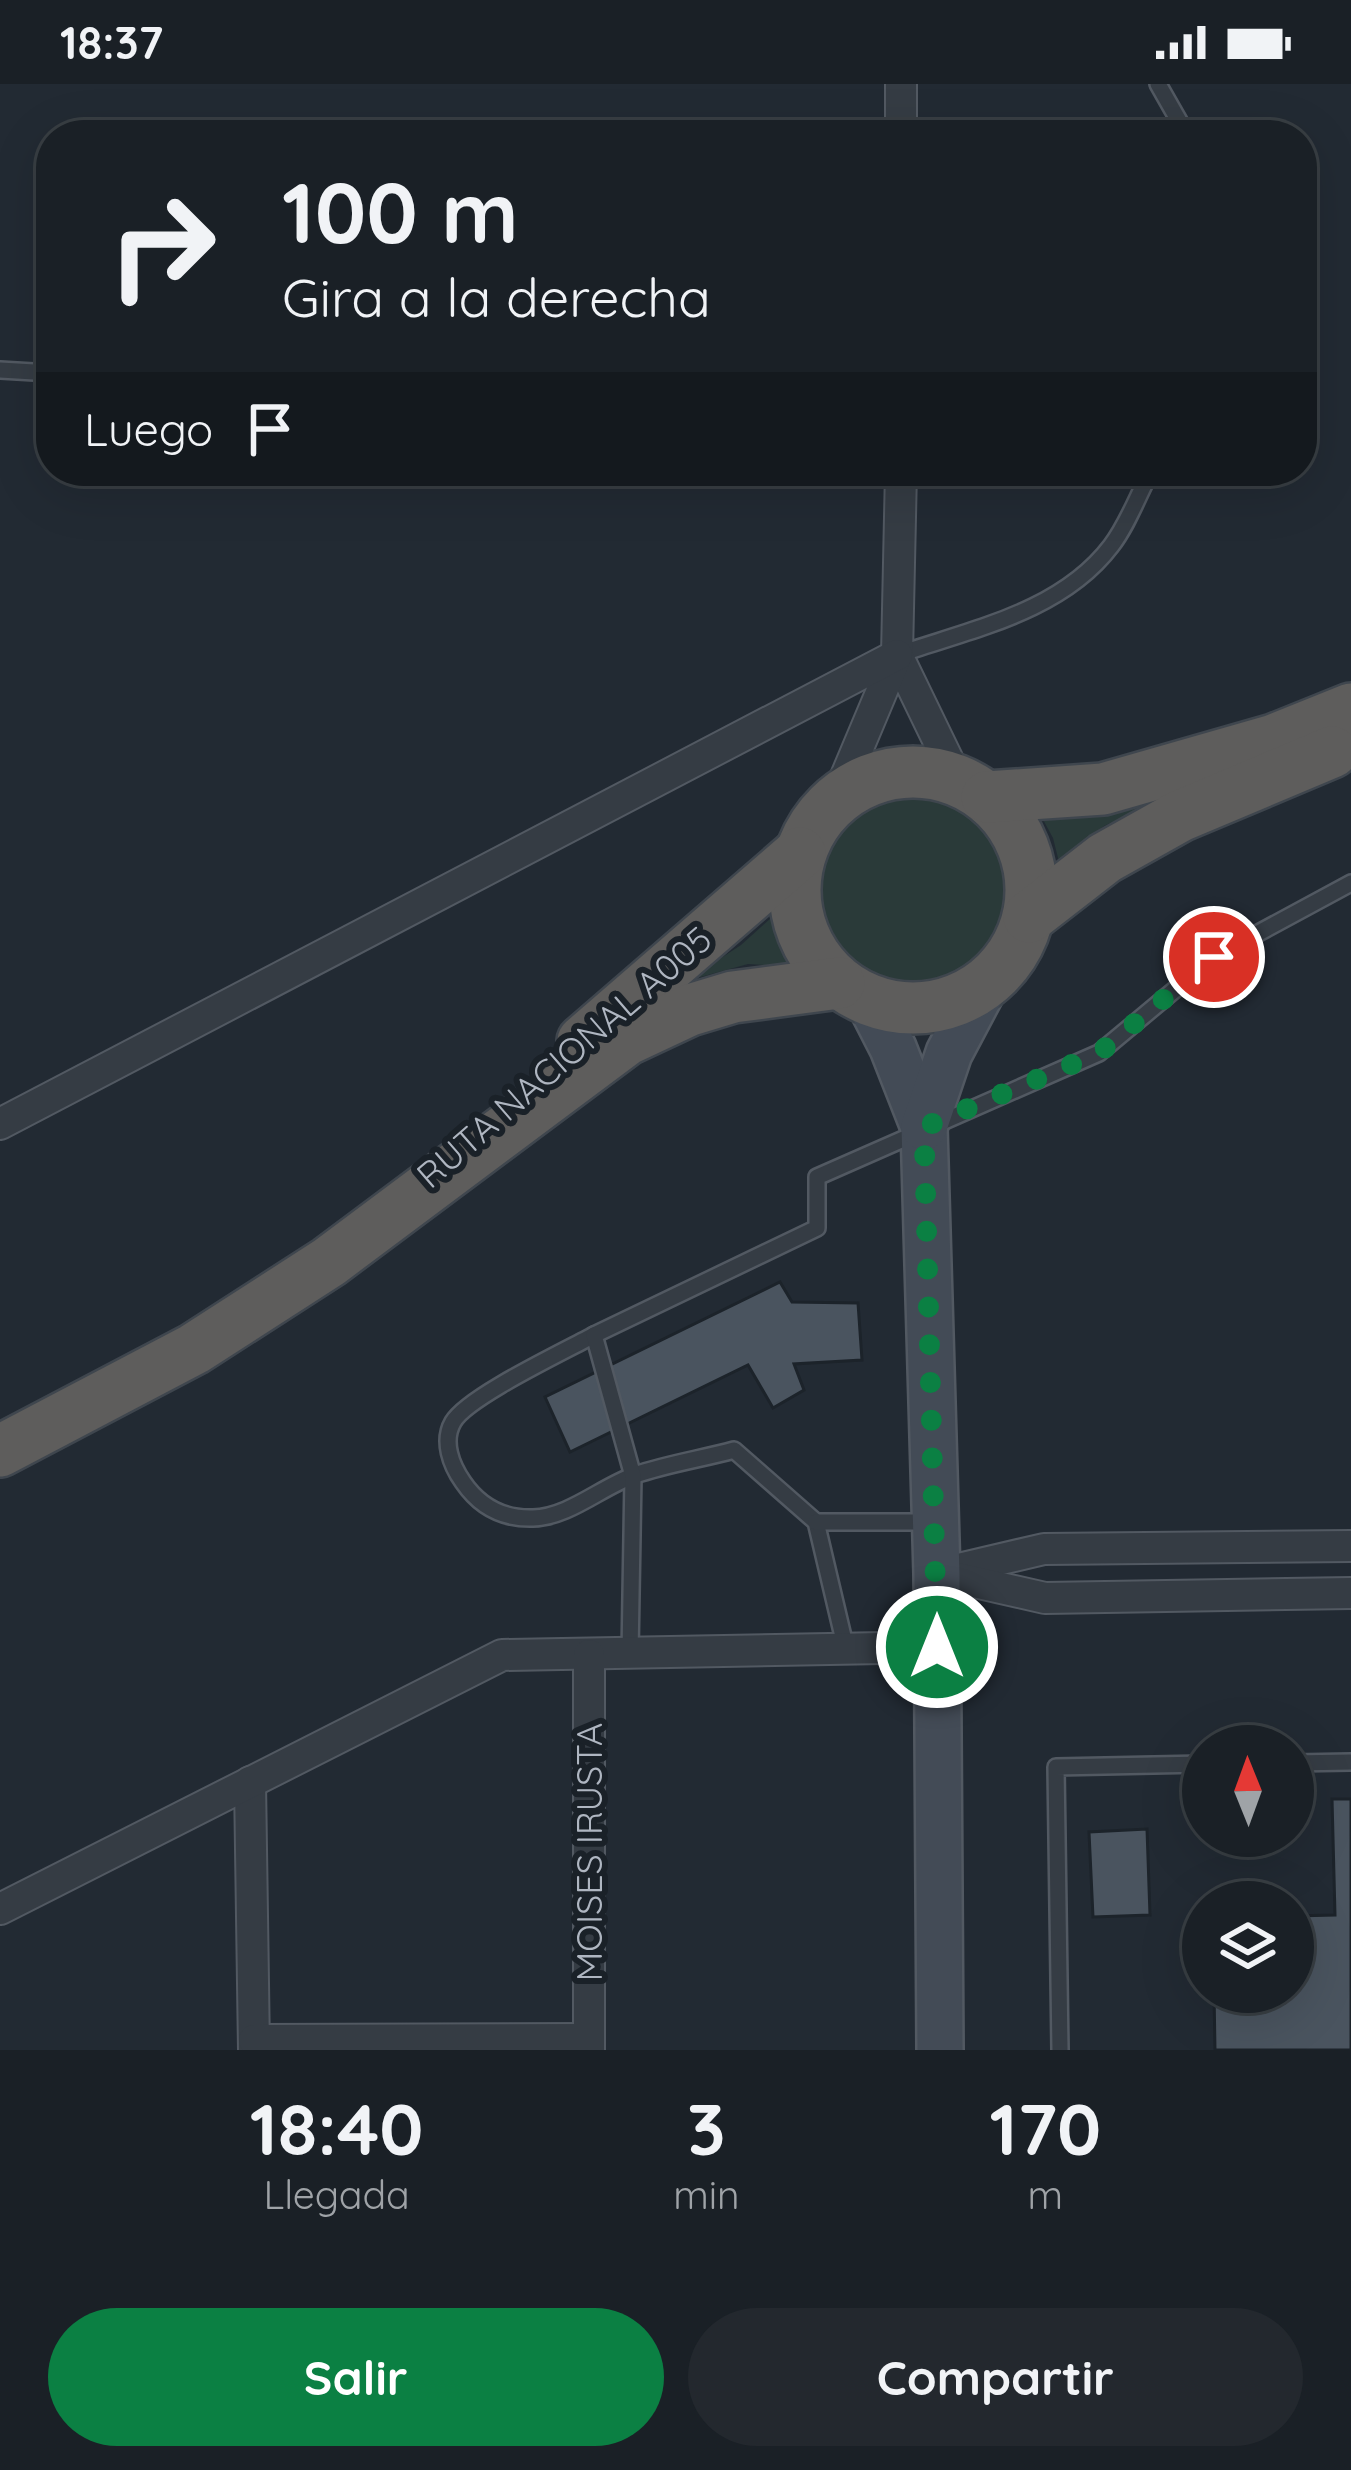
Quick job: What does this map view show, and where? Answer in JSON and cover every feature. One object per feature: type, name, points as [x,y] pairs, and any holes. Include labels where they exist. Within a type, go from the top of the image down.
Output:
[{"type":"highway","points":[[972,789],[1103,789],[1274,740],[1351,709]]},
{"type":"highway","points":[[1029,917],[1105,858],[1180,816],[1351,745]]},
{"type":"highway","points":[[927,772],[972,789],[1010,821],[1026,851],[1033,884],[1029,917],[1013,955],[986,985],[929,1008],[854,992],[815,957],[799,924],[794,888],[800,853],[814,824],[836,800],[863,782],[895,773],[927,772]]},
{"type":"highway","name":"RUTA NACIONAL A005","points":[[329,1262],[800,853]]},
{"type":"highway","name":"RUTA NACIONAL A005","points":[[0,1450],[194,1349],[329,1262],[626,1040],[690,1010],[733,997],[854,992]]},
{"type":"main road","points":[[940,2050],[937,1574],[924,1127],[949,1053],[986,985]]},
{"type":"main road","points":[[854,992],[924,1127]]},
{"type":"street","points":[[901,84],[901,120]]},
{"type":"street","points":[[836,800],[898,655],[901,486]]},
{"type":"street","points":[[898,655],[972,789]]},
{"type":"street","points":[[0,1124],[898,655]]},
{"type":"street","points":[[937,1574],[1044,1549],[1351,1546]]},
{"type":"street","points":[[937,1574],[1046,1598],[1351,1593]]},
{"type":"street","points":[[0,1909],[502,1655],[937,1647]]},
{"type":"street","name":"MOISES IRUSTA","points":[[589,2044],[590,1655]]},
{"type":"street","points":[[250,1782],[254,2045],[589,2044]]},
{"type":"lane","points":[[1158,84],[1178,120]]},
{"type":"lane","points":[[0,370],[36,372]]},
{"type":"lane","points":[[898,655],[1060,594],[1092,568],[1115,540],[1143,486]]},
{"type":"lane","points":[[846,1649],[816,1522],[734,1450],[633,1476],[556,1513],[512,1517],[490,1510],[473,1496],[452,1462],[447,1442],[452,1423],[463,1410],[594,1334],[817,1228],[817,1177],[1099,1053],[1214,957],[1351,883]]},
{"type":"lane","points":[[594,1334],[633,1476],[630,1654]]},
{"type":"lane","points":[[816,1522],[934,1522]]},
{"type":"lane","points":[[1314,1763],[1351,1762]]},
{"type":"lane","points":[[1060,2050],[1056,1767],[1182,1764]]},
{"type":"shaded area","points":[[910,792],[947,799],[978,820],[999,851],[1006,888],[999,925],[978,956],[947,977],[910,984],[873,977],[842,956],[821,925],[814,888],[821,851],[842,820],[873,799]]},
{"type":"shaded area","points":[[1175,792],[1104,826],[1059,862],[1040,814]]},
{"type":"shaded area","points":[[771,918],[794,967],[748,964],[686,981],[741,945]]},
{"type":"building","points":[[780,1282],[792,1302],[858,1303],[862,1360],[794,1364],[804,1390],[773,1408],[748,1365],[570,1452],[545,1397]]},
{"type":"building","points":[[1332,1799],[1351,1799],[1351,2050],[1215,2050],[1214,2013],[1314,2013],[1314,1916],[1335,1915]]},
{"type":"building","points":[[1147,1829],[1150,1915],[1093,1917],[1089,1832]]},
{"type":"route","points":[[937,1647],[924,1127],[1099,1053],[1214,957]]}]
